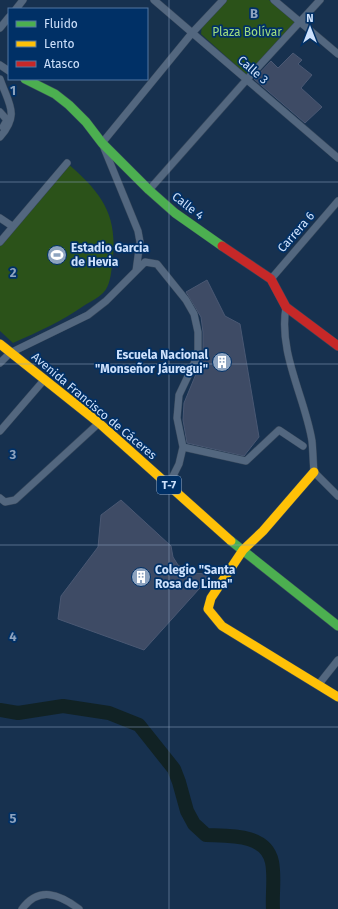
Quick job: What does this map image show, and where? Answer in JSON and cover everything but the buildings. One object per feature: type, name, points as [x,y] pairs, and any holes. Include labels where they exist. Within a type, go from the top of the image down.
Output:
[{"type":"street","points":[[17,8],[23,0]]},
{"type":"street","name":"Calle 3","points":[[154,0],[338,158]]},
{"type":"street","points":[[136,271],[140,242],[138,231],[102,143],[192,33],[223,0]]},
{"type":"street","points":[[274,0],[338,54]]},
{"type":"street","points":[[149,190],[320,0]]},
{"type":"street","points":[[0,28],[8,18]]},
{"type":"street","points":[[0,79],[12,116],[8,127],[0,137]]},
{"type":"street","name":"Calle 4","points":[[27,80],[54,94],[69,105],[86,122],[102,143],[149,190],[175,213],[264,276],[271,279]]},
{"type":"street","points":[[0,112],[6,120],[0,130]]},
{"type":"street","points":[[0,242],[67,163]]},
{"type":"street","name":"Carrera 6","points":[[271,279],[338,201]]},
{"type":"street","points":[[0,218],[12,226]]},
{"type":"street","points":[[0,363],[10,353],[88,315],[106,301],[145,262],[157,264],[186,300],[194,314],[198,332],[198,355],[179,395],[177,418],[183,447],[179,464],[169,484]]},
{"type":"street","points":[[271,279],[286,307],[302,317],[338,346]]},
{"type":"street","points":[[286,307],[284,327],[286,344],[312,440],[314,472],[338,496]]},
{"type":"street","name":"Avenida Francisco de Cáceres","points":[[0,344],[99,423],[243,550],[338,626]]},
{"type":"street","points":[[0,431],[44,380]]},
{"type":"street","points":[[0,498],[6,502],[14,500],[99,423]]},
{"type":"street","points":[[183,447],[246,461],[279,430],[303,446]]},
{"type":"street","points":[[314,472],[263,532],[243,550],[211,598],[208,609],[222,626],[338,696]]},
{"type":"street","points":[[319,684],[338,660]]},
{"type":"street","points":[[22,909],[36,896],[48,894],[57,897],[79,909]]},
{"type":"green space","name":"Plaza Bolívar","points":[[226,0],[269,0],[298,24],[249,77],[201,34],[202,25]]},
{"type":"green space","name":"Estadio Garcia de Hevia","points":[[67,163],[90,185],[106,207],[113,233],[114,248],[109,283],[101,295],[68,316],[13,343],[0,331],[0,241]]},
{"type":"waterway","points":[[0,710],[18,713],[63,706],[109,713],[139,725],[174,769],[187,811],[194,824],[206,835],[235,836],[254,841],[262,846],[268,853],[273,868],[273,909]]},
{"type":"traffic: fast","points":[[27,80],[55,94],[69,105],[86,122],[102,143],[149,190],[175,213],[222,246]]},
{"type":"traffic: fast","points":[[231,541],[338,626]]},
{"type":"traffic: slow","points":[[0,344],[99,423],[231,541]]},
{"type":"traffic: slow","points":[[314,472],[263,531],[243,550],[211,598],[208,609],[222,626],[338,697]]},
{"type":"traffic: jam","points":[[222,246],[271,279],[286,307],[338,346]]},
{"type":"place","name":"Estadio Garcia de Hevia","points":[[57,255]]},
{"type":"place","name":"Escuela Nacional \"Monseñor Jáuregui\"","points":[[222,362]]},
{"type":"place","name":"Colegio \"Santa Rosa de Lima\"","points":[[141,577]]}]
